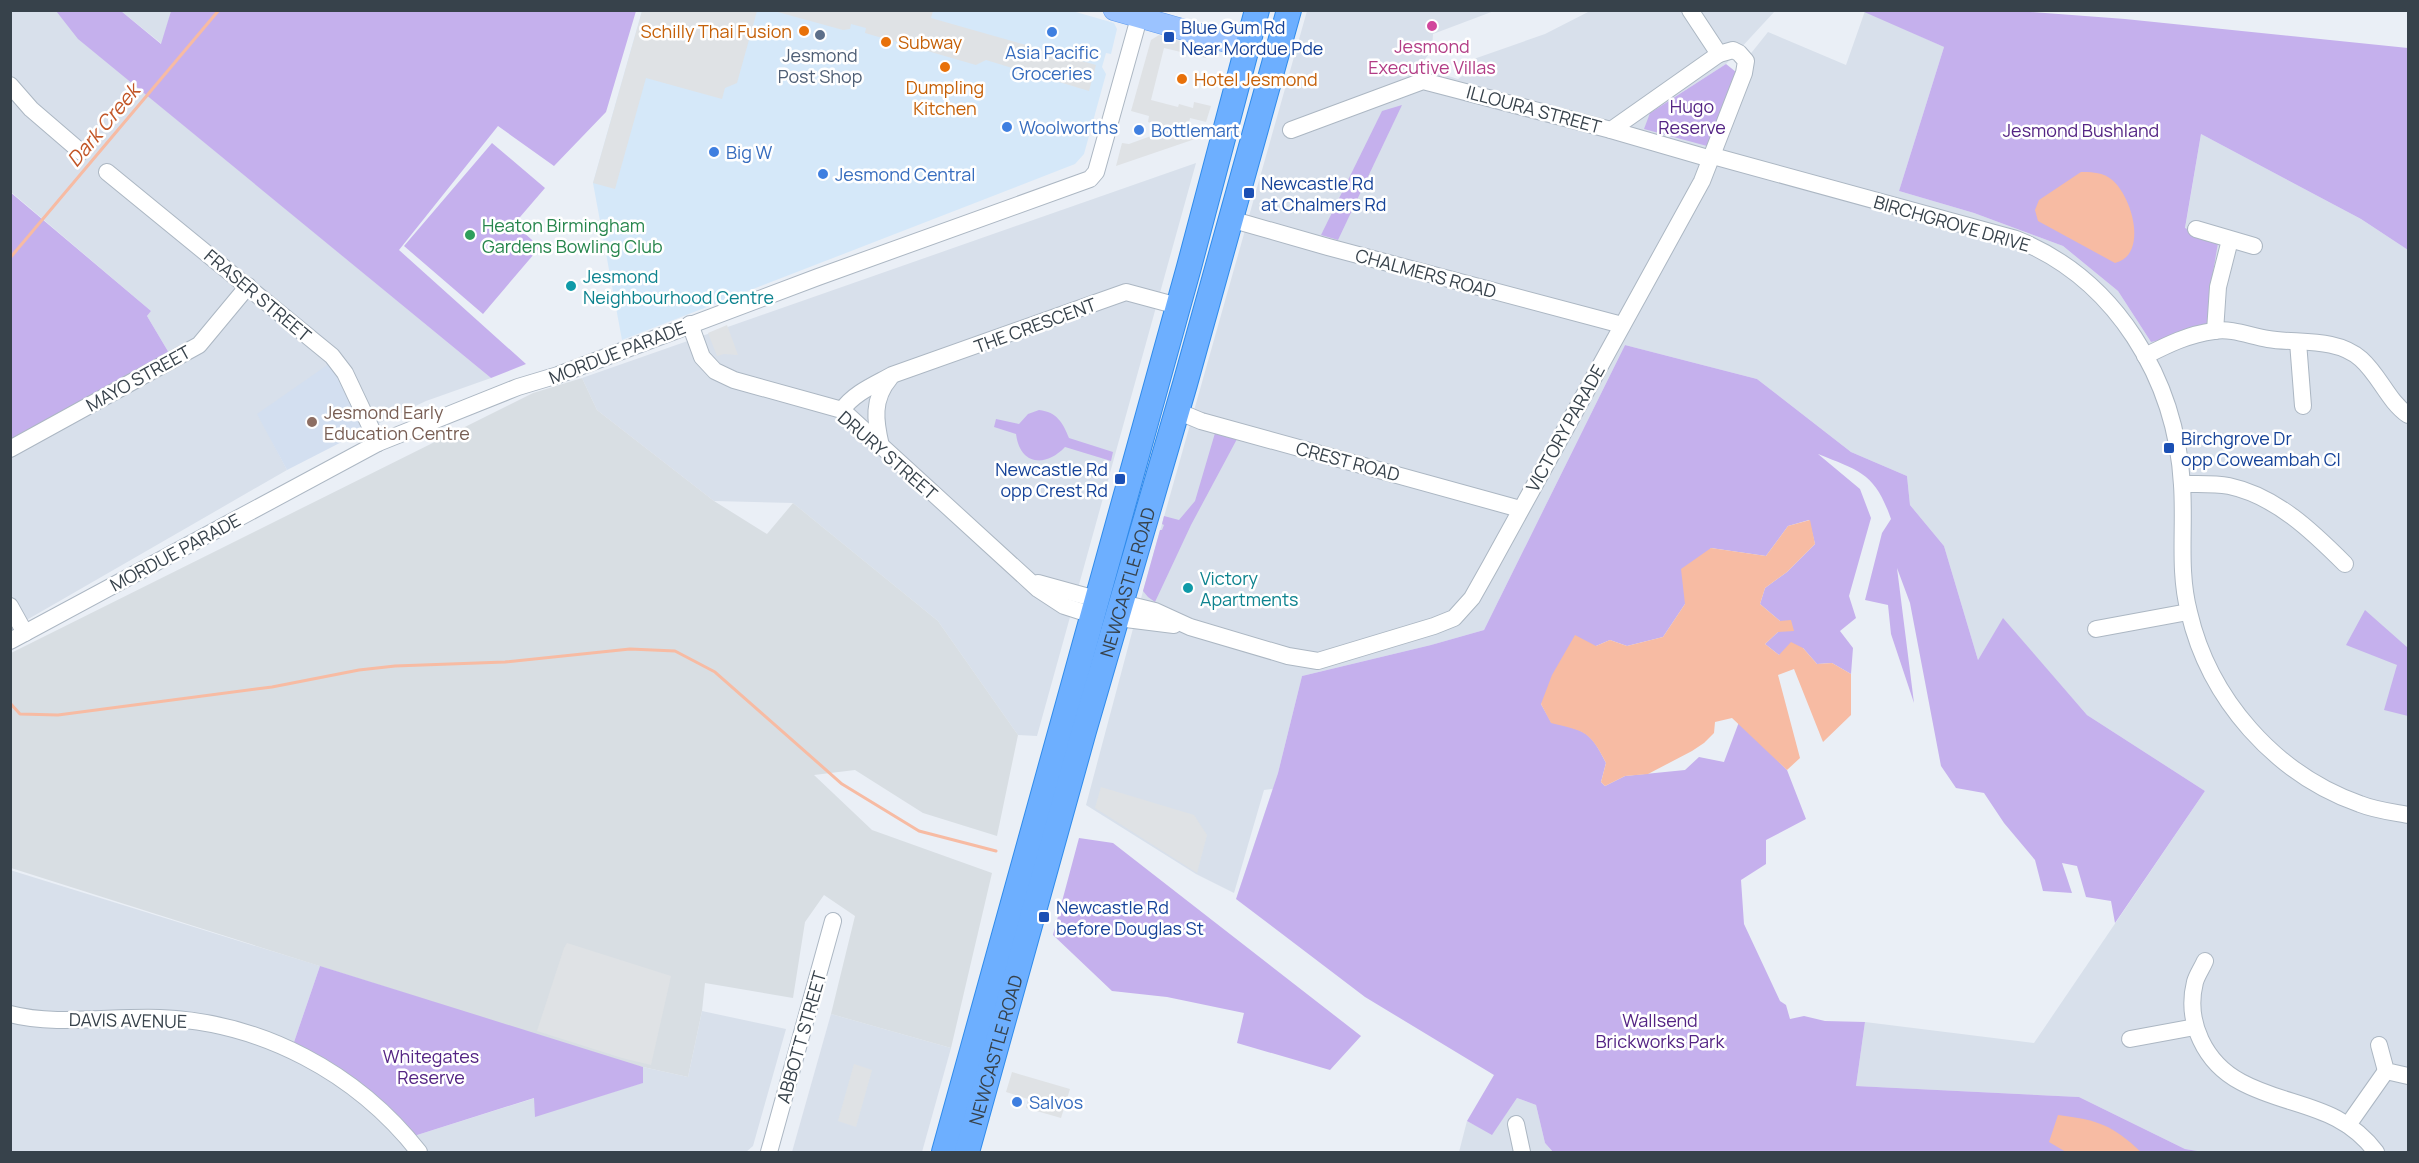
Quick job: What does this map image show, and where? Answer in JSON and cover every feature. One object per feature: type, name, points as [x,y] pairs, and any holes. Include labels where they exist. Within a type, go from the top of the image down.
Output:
[{"type":"highway","name":"NEWCASTLE ROAD","points":[[944,1152],[1178,306],[1257,10]]},
{"type":"highway","name":"NEWCASTLE ROAD","points":[[967,1152],[1289,10]]},
{"type":"highway","points":[[1248,43],[1277,51]]},
{"type":"highway","points":[[1094,607],[1120,610]]},
{"type":"main road","points":[[1114,10],[1145,14],[1227,42],[1248,43]]},
{"type":"street","points":[[1611,130],[1719,54],[1690,10]]},
{"type":"street","name":"MORDUE PARADE","points":[[18,637],[378,443],[510,390],[558,375],[690,324],[1090,179],[1096,172],[1145,14]]},
{"type":"street","name":"VICTORY PARADE","points":[[1120,610],[1190,627],[1288,657],[1318,661],[1454,618],[1467,604],[1491,566],[1712,157],[1746,68],[1744,58],[1737,51],[1728,50],[1719,54]]},
{"type":"street","name":"ILLOURA STREET","points":[[1291,130],[1423,81],[1712,157]]},
{"type":"street","points":[[10,85],[31,109],[81,152]]},
{"type":"street","name":"BIRCHGROVE DRIVE","points":[[1712,157],[1999,234],[2033,246],[2062,262],[2098,291],[2120,316],[2145,356],[2161,391],[2174,433],[2182,484],[2182,576],[2188,612],[2200,649],[2213,677],[2240,718],[2267,747],[2307,779],[2360,804],[2409,815]]},
{"type":"street","name":"FRASER STREET","points":[[107,172],[332,356],[345,373],[378,443]]},
{"type":"street","name":"CHALMERS ROAD","points":[[1230,219],[1622,325]]},
{"type":"street","points":[[2196,230],[2254,246]]},
{"type":"street","points":[[2215,330],[2218,287],[2230,240]]},
{"type":"street","name":"MAYO STREET","points":[[10,448],[199,345],[248,286]]},
{"type":"street","name":"THE CRESCENT","points":[[842,410],[862,391],[892,375],[1126,292],[1178,306]]},
{"type":"street","name":"DRURY STREET","points":[[690,324],[702,357],[715,371],[734,380],[842,410],[1022,574],[1094,607]]},
{"type":"street","points":[[2145,356],[2176,340],[2215,330],[2331,346],[2361,358],[2397,407],[2409,415]]},
{"type":"street","points":[[2298,342],[2303,406]]},
{"type":"street","points":[[882,447],[875,412],[883,386],[892,375]]},
{"type":"street","name":"CREST ROAD","points":[[1177,411],[1201,421],[1520,509]]},
{"type":"street","points":[[2182,484],[2228,486],[2269,501],[2323,542],[2345,564]]},
{"type":"street","points":[[10,606],[18,637]]},
{"type":"street","points":[[2096,629],[2188,612]]},
{"type":"street","name":"ABBOTT STREET","points":[[769,1152],[833,921]]},
{"type":"street","points":[[2205,961],[2195,982],[2193,1012],[2195,1027],[2204,1047],[2216,1064],[2240,1082],[2317,1108],[2348,1125],[2376,1152]]},
{"type":"street","name":"DAVIS AVENUE","points":[[10,1014],[44,1020],[161,1018],[210,1023],[278,1043],[318,1064],[350,1086],[382,1113],[419,1152]]},
{"type":"street","points":[[2130,1040],[2195,1027]]},
{"type":"street","points":[[2379,1045],[2386,1071]]},
{"type":"street","points":[[2348,1125],[2386,1071]]},
{"type":"street","points":[[2386,1071],[2409,1076]]},
{"type":"street","points":[[1516,1124],[1522,1152]]},
{"type":"shaded area","name":"Jesmond Central","points":[[1069,10],[1114,23],[1117,29],[1111,54],[1106,53],[1102,67],[1106,74],[1084,154],[1075,164],[622,340],[593,183],[642,11]]},
{"type":"shaded area","points":[[11,11],[56,11],[79,39],[491,378],[426,401],[367,429],[258,414],[287,470],[11,629],[10,441],[169,353],[147,316],[151,311],[11,192]]},
{"type":"shaded area","points":[[121,11],[171,11],[162,44]]},
{"type":"shaded area","points":[[642,11],[757,11],[737,83],[725,88],[722,99],[646,78],[615,189],[593,183]]},
{"type":"shaded area","points":[[774,11],[933,11],[931,18],[1096,65],[1089,91],[986,60],[976,65],[865,33],[866,28],[851,24],[850,29],[843,30]]},
{"type":"shaded area","points":[[1307,11],[1494,11],[1433,34],[1432,50],[1422,63],[1421,71],[1432,71],[1458,79],[1468,72],[1468,61],[1545,34],[1590,11],[1775,11],[1726,64],[1650,113],[1736,72],[1768,32],[1846,65],[1865,11],[1944,47],[1899,191],[1974,213],[2063,246],[2118,291],[2151,342],[2185,229],[2201,134],[2361,219],[2408,250],[2408,1152],[2204,1152],[2185,1149],[2079,1097],[1856,1086],[1865,1022],[2034,1043],[2205,791],[2087,715],[2003,619],[1978,660],[1944,546],[1910,505],[1907,476],[1851,452],[1757,379],[1625,345],[1484,630],[1302,676],[1273,789],[1264,790],[1234,893],[1196,874],[1086,805],[1143,591]]},
{"type":"shaded area","points":[[1159,35],[1208,49],[1206,58],[1164,48],[1151,100],[1178,107],[1179,104],[1193,108],[1194,102],[1211,106],[1206,122],[1190,118],[1189,123],[1195,139],[1116,166],[1122,143],[1129,144],[1151,136],[1154,124],[1148,122],[1149,116],[1131,111],[1151,40]]},
{"type":"shaded area","points":[[1196,163],[1037,736],[1018,735],[938,621],[793,503],[714,501],[597,410],[582,378]]},
{"type":"shaded area","points":[[2081,172],[2098,173],[2108,177],[2124,195],[2130,208],[2134,236],[2132,248],[2126,258],[2115,263],[2038,221],[2035,210],[2039,200]]},
{"type":"shaded area","points":[[727,325],[738,355],[717,356],[708,333]]},
{"type":"shaded area","name":"Jesmond Early Education Centre","points":[[336,359],[367,429],[287,470],[257,414]]},
{"type":"shaded area","points":[[582,378],[597,410],[714,501],[767,534],[793,503],[938,621],[1018,735],[997,836],[923,813],[855,770],[814,775],[872,830],[992,873],[951,1048],[831,1014],[855,916],[824,895],[805,922],[793,998],[705,983],[702,1011],[688,1077],[625,1063],[11,868],[11,653],[533,393]]},
{"type":"shaded area","points":[[1810,520],[1815,544],[1787,572],[1765,588],[1760,604],[1780,621],[1791,620],[1794,631],[1778,632],[1765,644],[1779,655],[1791,642],[1803,648],[1817,664],[1832,663],[1851,674],[1851,715],[1823,742],[1794,669],[1778,675],[1800,758],[1787,770],[1732,718],[1715,722],[1714,733],[1692,751],[1648,774],[1625,776],[1605,786],[1601,782],[1606,763],[1591,738],[1572,728],[1551,723],[1541,704],[1552,675],[1575,635],[1596,646],[1610,640],[1627,646],[1663,637],[1685,604],[1681,569],[1711,548],[1766,556],[1788,526]]},
{"type":"shaded area","points":[[1101,787],[1194,815],[1207,835],[1197,873],[1095,808]]},
{"type":"shaded area","points":[[10,870],[320,966],[293,1045],[414,1136],[535,1098],[535,1116],[642,1083],[643,1067],[688,1077],[702,1011],[786,1029],[753,1146],[746,1152],[11,1152]]},
{"type":"shaded area","points":[[567,943],[671,976],[651,1065],[537,1031]]},
{"type":"shaded area","points":[[831,1014],[951,1048],[922,1152],[792,1152]]},
{"type":"shaded area","points":[[854,1064],[872,1070],[856,1127],[838,1121]]},
{"type":"shaded area","points":[[1012,1072],[1070,1089],[1061,1118],[1026,1108],[1028,1099],[1006,1092]]},
{"type":"shaded area","points":[[1517,1098],[1536,1105],[1545,1143],[1553,1152],[1459,1152],[1467,1121],[1492,1134]]},
{"type":"shaded area","points":[[2058,1115],[2104,1125],[2141,1152],[2066,1152],[2049,1142]]},
{"type":"green space","points":[[56,11],[121,11],[161,44],[171,11],[636,11],[606,112],[554,166],[498,126],[399,250],[526,364],[491,378],[78,39]]},
{"type":"green space","name":"Jesmond Bushland","points":[[1862,11],[2017,11],[2125,19],[2408,48],[2408,250],[2361,219],[2201,134],[2185,228],[2218,243],[2210,290],[2209,328],[2151,342],[2118,291],[2063,246],[1974,213],[1899,191],[1944,47]]},
{"type":"green space","name":"Hugo Reserve","points":[[1726,64],[1736,72],[1707,146],[1644,129],[1650,113]]},
{"type":"green space","points":[[1402,105],[1338,240],[1321,235],[1382,111]]},
{"type":"green space","name":"Heaton Birmingham Gardens Bowling Club","points":[[492,143],[545,188],[514,224],[540,247],[483,314],[404,246]]},
{"type":"green space","points":[[10,192],[151,311],[147,316],[169,353],[10,441]]},
{"type":"green space","name":"Wallsend Brickworks Park","points":[[1625,345],[1757,379],[1851,452],[1907,476],[1910,505],[1944,546],[1978,660],[2003,618],[2087,715],[2205,791],[2115,923],[2111,901],[2086,897],[2077,866],[2062,863],[2072,893],[2043,891],[2035,860],[2004,823],[1984,793],[1956,788],[1941,766],[1910,603],[1897,568],[1914,703],[1891,634],[1888,605],[1865,600],[1882,533],[1891,519],[1879,492],[1872,483],[1855,470],[1818,454],[1860,489],[1871,518],[1849,596],[1856,618],[1840,631],[1853,648],[1851,674],[1832,663],[1817,664],[1803,648],[1779,655],[1765,644],[1778,632],[1780,621],[1760,604],[1765,588],[1787,572],[1815,544],[1809,520],[1788,526],[1766,556],[1711,548],[1685,604],[1663,637],[1627,646],[1610,640],[1596,646],[1541,704],[1551,722],[1579,730],[1591,738],[1606,763],[1601,782],[1605,786],[1625,776],[1685,770],[1699,757],[1724,762],[1739,722],[1787,770],[1806,819],[1766,840],[1766,864],[1741,880],[1744,924],[1780,1001],[1786,1005],[1790,1019],[1804,1016],[1825,1021],[1865,1022],[1856,1086],[2079,1097],[2185,1149],[2204,1152],[1553,1152],[1545,1143],[1536,1105],[1517,1098],[1492,1135],[1467,1121],[1494,1075],[1365,997],[1236,899],[1278,773],[1302,676],[1484,630]]},
{"type":"green space","points":[[1039,410],[1055,416],[1069,438],[1113,452],[1111,461],[1065,447],[1049,458],[1034,460],[1023,452],[1016,434],[994,427],[996,419],[1019,424],[1028,414]]},
{"type":"green space","points":[[1215,433],[1237,439],[1191,525],[1155,602],[1143,591],[1160,530],[1164,525],[1162,524],[1164,516],[1179,520],[1195,501]]},
{"type":"green space","points":[[2365,610],[2408,648],[2408,716],[2384,710],[2397,665],[2346,645]]},
{"type":"green space","points":[[1079,838],[1113,843],[1361,1036],[1330,1070],[1237,1043],[1244,1013],[1167,997],[1112,991],[1053,935]]},
{"type":"green space","name":"Whitegates Reserve","points":[[320,966],[643,1067],[643,1083],[535,1117],[534,1098],[414,1136],[293,1045]]},
{"type":"waterway","name":"Dark Creek","points":[[10,258],[219,10]]},
{"type":"waterway","points":[[10,703],[20,714],[58,715],[272,687],[359,670],[395,666],[505,662],[630,649],[675,651],[715,672],[842,784],[919,831],[996,851]]},
{"type":"place","name":"Jesmond Executive Villas","points":[[1432,26]]},
{"type":"place","name":"Schilly Thai Fusion","points":[[804,31]]},
{"type":"place","name":"Asia Pacific Groceries","points":[[1052,32]]},
{"type":"place","name":"Jesmond Post Shop","points":[[820,35]]},
{"type":"place","name":"Blue Gum Rd Near Mordue Pde","points":[[1169,37]]},
{"type":"place","name":"Subway","points":[[886,42]]},
{"type":"place","name":"Dumpling Kitchen","points":[[945,67]]},
{"type":"place","name":"Hotel Jesmond","points":[[1182,79]]},
{"type":"place","name":"Woolworths","points":[[1007,127]]},
{"type":"place","name":"Bottlemart","points":[[1139,130]]},
{"type":"place","name":"Big W","points":[[714,152]]},
{"type":"place","name":"Jesmond Central","points":[[823,174]]},
{"type":"place","name":"Newcastle Rd at Chalmers Rd","points":[[1249,193]]},
{"type":"place","name":"Heaton Birmingham Gardens Bowling Club","points":[[470,235]]},
{"type":"place","name":"Jesmond Neighbourhood Centre","points":[[571,286]]},
{"type":"place","name":"Jesmond Early Education Centre","points":[[312,422]]},
{"type":"place","name":"Birchgrove Dr opp Coweambah Cl","points":[[2169,448]]},
{"type":"place","name":"Newcastle Rd opp Crest Rd","points":[[1120,479]]},
{"type":"place","name":"Victory Apartments","points":[[1188,588]]},
{"type":"place","name":"Newcastle Rd before Douglas St","points":[[1044,917]]},
{"type":"place","name":"Salvos","points":[[1017,1102]]}]
